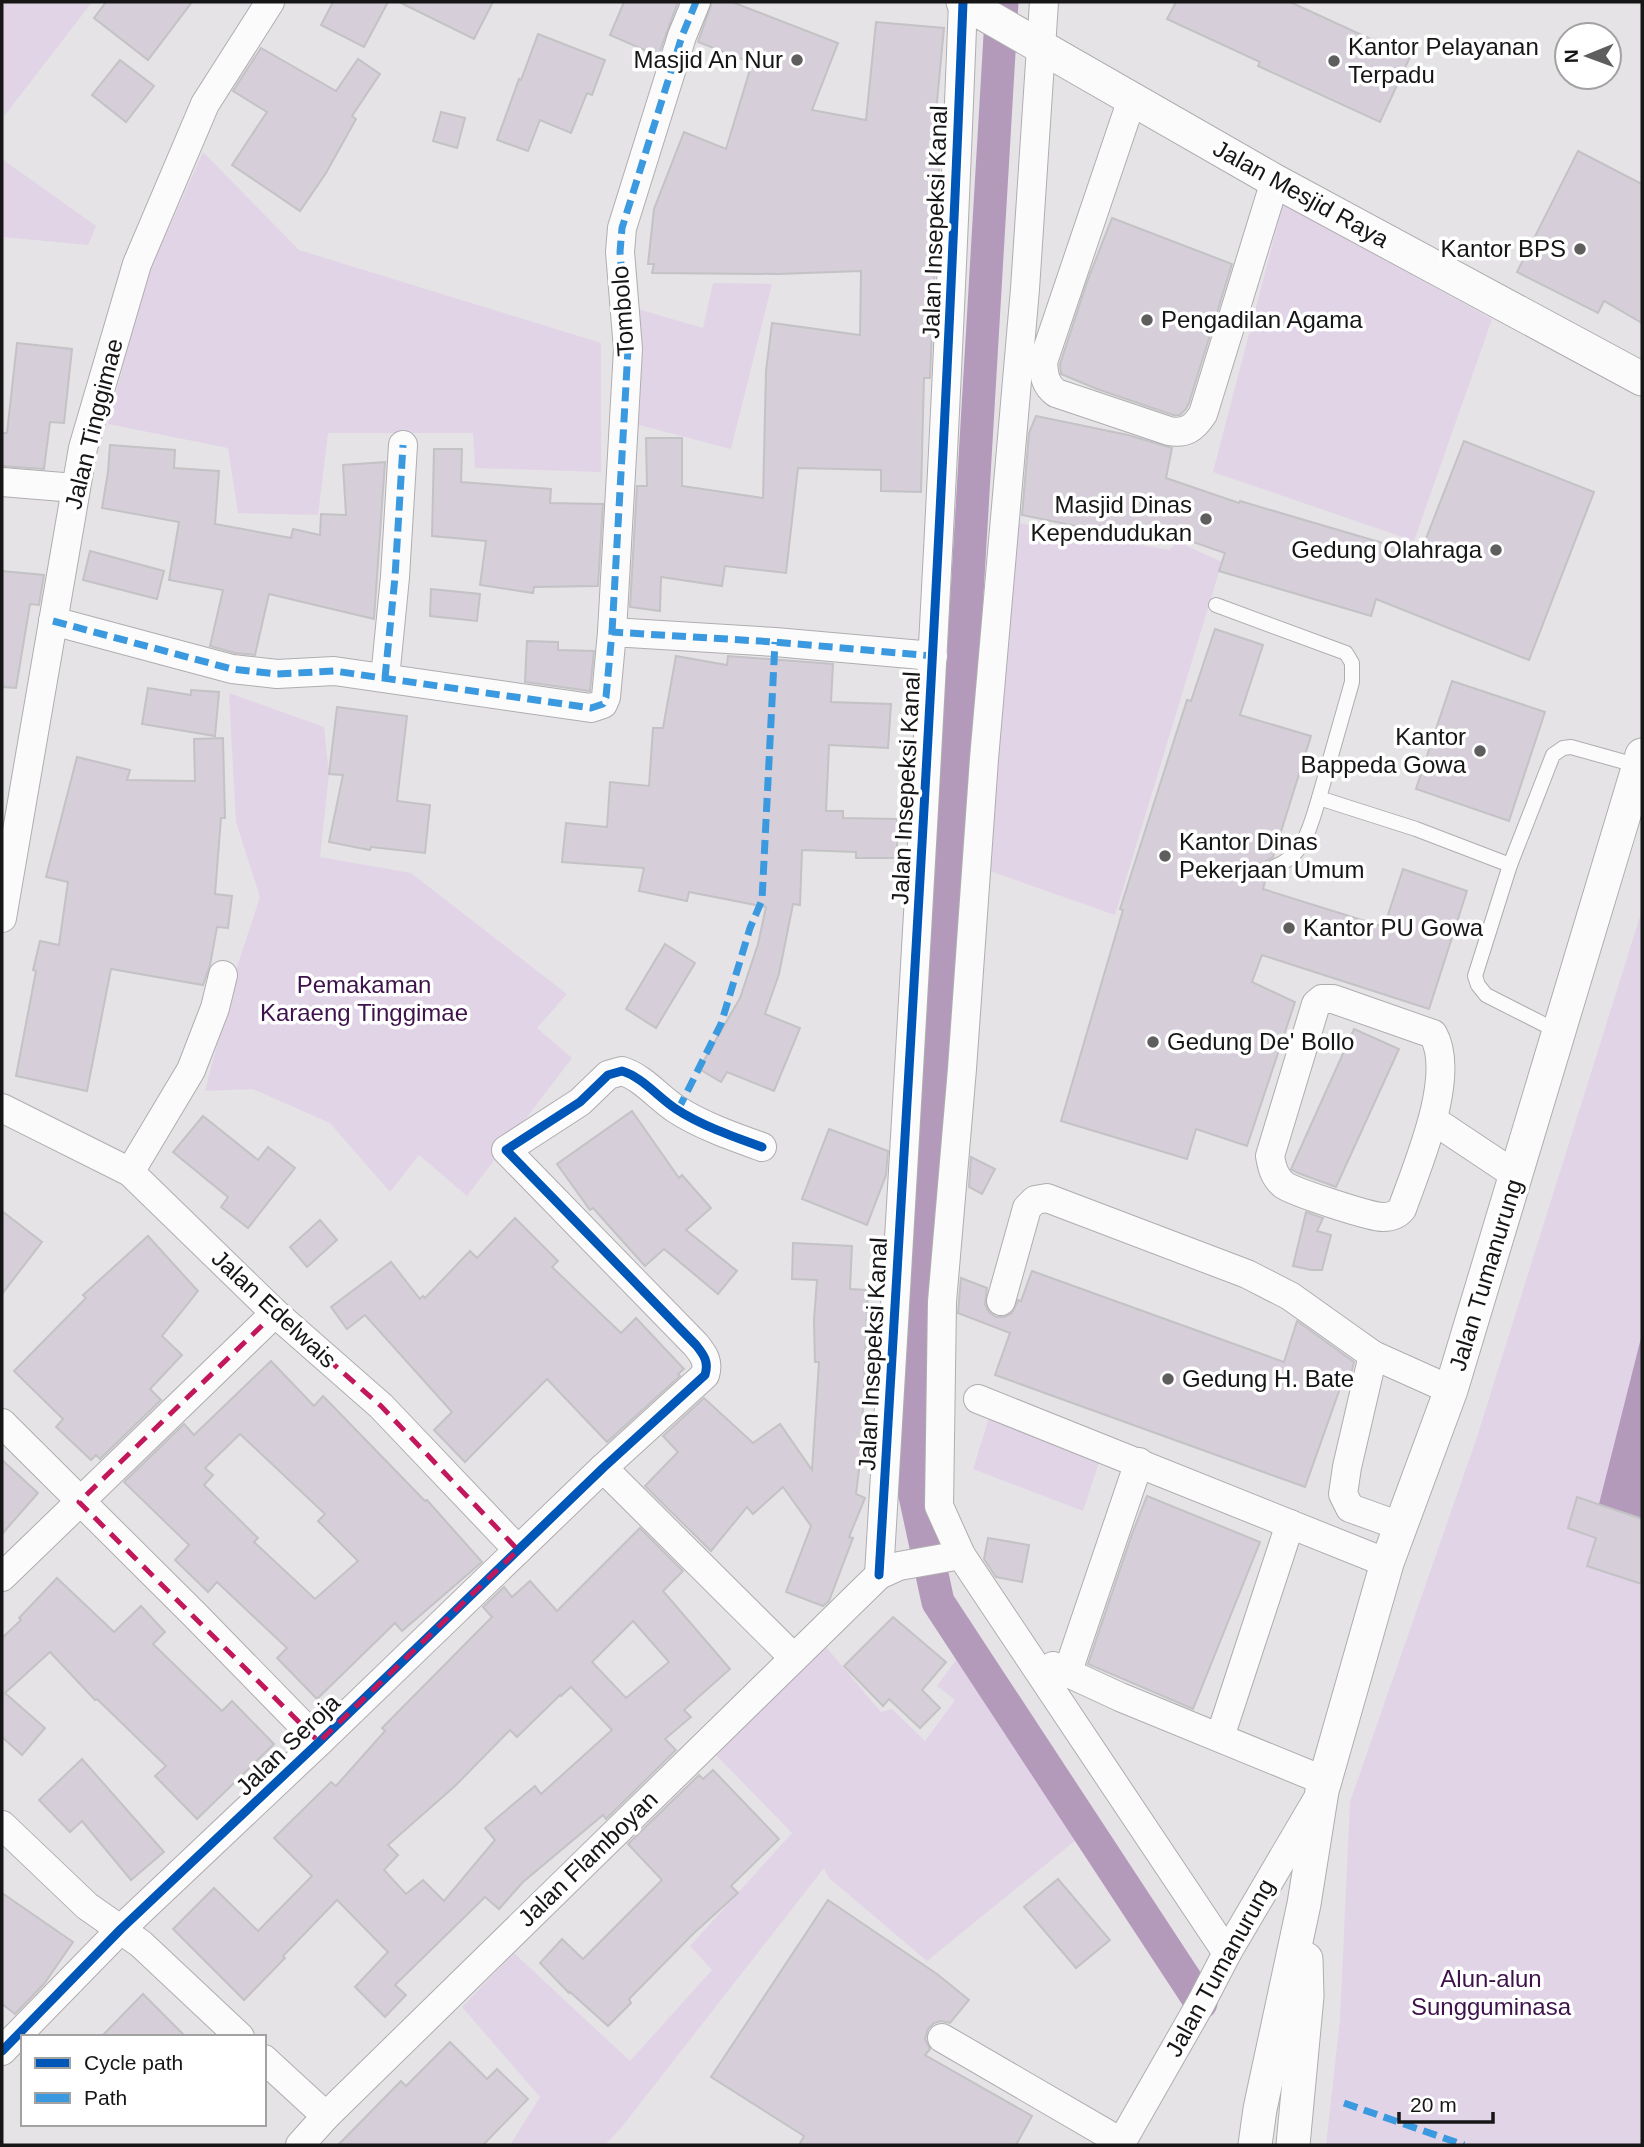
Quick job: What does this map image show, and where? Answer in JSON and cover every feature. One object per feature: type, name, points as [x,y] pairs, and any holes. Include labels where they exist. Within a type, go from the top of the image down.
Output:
[{"type":"street","name":"Jalan Tinggimae","points":[[2,918],[83,448],[137,264],[205,104],[270,2]]},
{"type":"street","name":"Tombolo","points":[[385,678],[591,708],[603,704],[606,697],[612,632],[628,349],[620,252],[622,228],[682,36],[696,2]]},
{"type":"street","points":[[1044,2],[1037,44],[1025,289],[984,759],[942,1302],[939,1506],[953,1556],[1227,1953]]},
{"type":"street","name":"Jalan Mesjid Raya","points":[[965,3],[1275,181],[1642,379]]},
{"type":"street","name":"Jalan Insepeksi Kanal","points":[[889,1571],[965,3]]},
{"type":"street","points":[[1132,99],[1043,362],[1044,376],[1049,388],[1056,393],[1169,432],[1180,433],[1197,424],[1203,414],[1275,181]]},
{"type":"street","points":[[53,621],[232,669],[277,674],[334,671],[385,678],[403,445]]},
{"type":"street","points":[[2,482],[75,488]]},
{"type":"street","points":[[612,632],[775,642],[933,656]]},
{"type":"street","name":"Jalan Tumanurung","points":[[1255,2145],[1260,2109],[1304,1904],[1323,1786],[1387,1563],[1451,1390],[1641,760]]},
{"type":"street","points":[[130,1172],[191,1070],[215,1007],[223,975]]},
{"type":"street","points":[[1322,999],[1333,999],[1433,1034],[1441,1061],[1433,1120],[1398,1214],[1388,1217],[1370,1216],[1285,1186],[1273,1171],[1270,1156],[1315,1004],[1322,999]]},
{"type":"street","name":"Jalan Seroja","points":[[2,2051],[121,1929],[603,1468],[702,1380],[707,1369],[705,1357],[696,1345],[506,1150],[580,1102],[608,1075],[622,1071],[632,1075],[678,1110],[733,1137],[762,1147]]},
{"type":"street","name":"Jalan Edelwais","points":[[2,1108],[130,1172],[275,1313],[381,1406],[519,1549]]},
{"type":"street","points":[[1433,1120],[1517,1176]]},
{"type":"street","points":[[1001,1301],[1027,1208],[1035,1200],[1047,1198],[1247,1274],[1290,1296],[1373,1355],[1451,1390]]},
{"type":"street","points":[[2,1577],[275,1313]]},
{"type":"street","points":[[1373,1355],[1343,1494],[1350,1508],[1400,1526]]},
{"type":"street","points":[[978,1399],[1387,1563]]},
{"type":"street","points":[[2,1423],[319,1742]]},
{"type":"street","points":[[1139,1462],[1060,1670],[1220,1737],[1323,1786]]},
{"type":"street","points":[[603,1468],[794,1658]]},
{"type":"street","points":[[1220,1737],[1290,1524]]},
{"type":"street","points":[[889,1571],[953,1556]]},
{"type":"street","name":"Jalan Flamboyan","points":[[300,2145],[326,2116],[794,1658],[889,1571]]},
{"type":"street","name":"Jalan Tumanurung","points":[[1120,2144],[1323,1786]]},
{"type":"street","points":[[2,1825],[87,1906],[141,1944],[238,2035]]},
{"type":"street","name":"Jalan Tumanurung","points":[[1293,2145],[1307,1996],[1304,1904]]},
{"type":"street","points":[[942,2038],[1120,2144]]},
{"type":"street","points":[[266,2061],[326,2116]]},
{"type":"lane","points":[[1216,605],[1346,653],[1352,663],[1352,682],[1306,840],[1287,862],[1274,867]]},
{"type":"lane","points":[[1559,1032],[1486,995],[1475,975],[1510,865],[1553,755],[1563,748],[1571,747],[1641,760]]},
{"type":"lane","points":[[1319,798],[1396,822],[1510,865]]},
{"type":"highlighted area","points":[[275,1313],[381,1406],[518,1550],[319,1742],[79,1502]]},
{"type":"green space","points":[[2,2],[92,2],[2,119]]},
{"type":"green space","points":[[203,152],[299,250],[601,343],[601,472],[475,468],[473,433],[328,433],[318,515],[238,513],[228,448],[108,424],[145,281]]},
{"type":"green space","points":[[2,159],[96,226],[88,245],[2,237]]},
{"type":"green space","points":[[1283,204],[1492,319],[1414,541],[1213,472]]},
{"type":"green space","points":[[713,283],[772,284],[731,449],[635,424],[638,309],[703,328]]},
{"type":"green space","points":[[1019,523],[1169,550],[1178,542],[1222,562],[1115,915],[987,870]]},
{"type":"green space","name":"Pemakaman Karaeng Tinggimae","points":[[229,693],[324,727],[329,774],[320,857],[411,873],[567,994],[537,1028],[572,1058],[467,1196],[419,1155],[390,1192],[330,1123],[253,1089],[205,1091],[236,970],[260,897],[236,822]]},
{"type":"green space","name":"Alun-alun Sungguminasa","points":[[1642,910],[1642,2145],[1326,2145],[1340,2020],[1350,1802],[1477,1437]]},
{"type":"green space","points":[[989,1418],[1100,1459],[1083,1511],[973,1469]]},
{"type":"green space","points":[[826,1647],[881,1712],[892,1709],[925,1741],[955,1700],[937,1686],[956,1660],[990,1706],[1076,1840],[927,1961],[829,1878],[824,1868],[605,2145],[510,2145],[540,2097],[462,2007],[514,1953],[630,2061],[712,1970],[690,1946],[792,1833],[716,1755],[807,1661]]},
{"type":"shaded area","points":[[1642,1334],[1642,1518],[1599,1504]]},
{"type":"building","points":[[106,2],[192,2],[148,60],[94,18]]},
{"type":"building","points":[[333,2],[388,2],[364,47],[321,25]]},
{"type":"building","points":[[399,2],[493,2],[474,39]]},
{"type":"building","points":[[624,2],[678,2],[658,56],[610,35]]},
{"type":"building","points":[[712,2],[732,2],[838,43],[812,110],[866,120],[876,22],[944,28],[933,144],[940,144],[930,378],[924,378],[921,492],[881,491],[881,470],[798,468],[786,573],[725,566],[722,586],[661,577],[660,611],[630,607],[637,486],[647,486],[646,438],[682,438],[682,486],[763,498],[766,371],[772,323],[860,335],[861,271],[778,274],[652,273],[654,264],[648,264],[654,209],[684,132],[726,149],[752,63],[698,42]]},
{"type":"building","name":"Kantor Pelayanan Terpadu","points":[[1176,2],[1290,2],[1410,57],[1380,122],[1258,66],[1260,62],[1167,19]]},
{"type":"building","points":[[538,34],[605,60],[592,95],[587,93],[571,133],[540,120],[528,151],[497,140]]},
{"type":"building","points":[[261,48],[336,91],[358,59],[380,74],[352,116],[356,119],[326,173],[300,211],[232,165],[267,112],[233,91]]},
{"type":"building","points":[[120,60],[154,86],[126,122],[92,95]]},
{"type":"building","points":[[441,112],[465,118],[457,148],[433,141]]},
{"type":"building","name":"Kantor BPS","points":[[1578,151],[1642,184],[1642,323],[1604,301],[1598,313],[1517,272]]},
{"type":"building","name":"Pengadilan Agama","points":[[1112,218],[1232,264],[1189,403],[1180,415],[1097,389],[1061,374],[1060,364]]},
{"type":"building","points":[[17,343],[72,349],[64,423],[50,422],[44,469],[2,466],[2,433],[7,433]]},
{"type":"building","points":[[1036,416],[1128,435],[1172,448],[1166,478],[1239,503],[1240,501],[1420,554],[1464,441],[1594,492],[1529,660],[1376,599],[1371,616],[1219,571],[1225,553],[1156,529],[1153,542],[1022,515],[1029,433]]},
{"type":"building","points":[[110,445],[175,450],[174,468],[219,471],[215,524],[291,538],[293,529],[320,535],[321,514],[346,515],[343,465],[385,462],[374,619],[269,594],[255,655],[210,646],[223,590],[169,580],[179,522],[102,508]]},
{"type":"building","points":[[434,449],[462,449],[461,482],[551,489],[550,503],[603,504],[598,586],[534,587],[533,593],[480,585],[486,541],[432,536]]},
{"type":"building","points":[[90,551],[164,571],[157,599],[83,580]]},
{"type":"building","points":[[2,571],[44,575],[39,605],[30,604],[16,688],[2,687]]},
{"type":"building","points":[[431,589],[480,594],[477,621],[430,616]]},
{"type":"building","points":[[1215,629],[1263,645],[1240,715],[1311,736],[1273,857],[1266,861],[1267,874],[1263,889],[1384,927],[1403,869],[1467,891],[1429,1009],[1262,955],[1252,982],[1295,1002],[1247,1146],[1196,1129],[1187,1159],[1061,1121],[1123,910],[1120,909],[1187,700],[1191,701]]},
{"type":"building","points":[[527,641],[558,642],[558,650],[594,651],[590,691],[525,682]]},
{"type":"building","points":[[676,656],[727,665],[728,656],[833,664],[831,702],[891,704],[888,748],[829,745],[826,811],[843,811],[843,818],[897,819],[897,858],[856,858],[856,852],[802,850],[800,905],[793,904],[779,974],[765,1014],[800,1028],[774,1091],[727,1072],[721,1082],[699,1069],[740,998],[758,944],[766,907],[689,892],[687,901],[639,891],[644,868],[562,862],[566,823],[607,827],[610,782],[649,786],[653,728],[663,728]]},
{"type":"building","name":"Kantor Bappeda Gowa","points":[[1452,681],[1545,712],[1509,821],[1416,789]]},
{"type":"building","points":[[148,688],[191,695],[191,690],[219,692],[215,736],[142,724]]},
{"type":"building","points":[[337,707],[407,716],[397,801],[430,805],[425,853],[371,847],[370,850],[329,842],[343,775],[329,774]]},
{"type":"building","points":[[223,738],[225,818],[221,818],[215,894],[232,896],[228,928],[217,927],[210,965],[203,985],[111,969],[87,1091],[16,1076],[40,941],[59,945],[68,882],[46,877],[77,757],[130,770],[127,780],[195,781],[194,739]]},
{"type":"building","points":[[665,944],[695,963],[656,1028],[626,1009]]},
{"type":"building","points":[[1354,1029],[1399,1049],[1336,1187],[1291,1169]]},
{"type":"building","points":[[632,1111],[679,1178],[682,1175],[711,1208],[686,1230],[737,1271],[718,1294],[664,1249],[645,1266],[593,1208],[590,1210],[557,1164]]},
{"type":"building","points":[[203,1116],[258,1160],[268,1147],[295,1168],[248,1228],[221,1207],[228,1197],[173,1152]]},
{"type":"building","points":[[829,1129],[888,1151],[886,1175],[867,1225],[802,1199]]},
{"type":"building","points":[[971,1157],[995,1169],[982,1194],[969,1187]]},
{"type":"building","points":[[2,1211],[42,1242],[2,1294]]},
{"type":"building","points":[[1306,1212],[1323,1218],[1317,1231],[1331,1235],[1322,1270],[1293,1266]]},
{"type":"building","points":[[515,1218],[558,1261],[552,1267],[621,1333],[636,1318],[684,1369],[678,1374],[680,1376],[607,1442],[547,1379],[465,1462],[434,1430],[452,1412],[365,1315],[347,1329],[331,1307],[391,1262],[420,1299],[423,1296],[425,1298],[470,1251],[477,1258]]},
{"type":"building","points":[[320,1220],[337,1240],[307,1267],[290,1247]]},
{"type":"building","points":[[148,1236],[198,1291],[162,1336],[182,1355],[150,1389],[161,1400],[100,1459],[96,1455],[91,1460],[56,1427],[63,1419],[14,1371],[86,1298],[83,1295]]},
{"type":"building","points":[[793,1243],[852,1246],[850,1289],[868,1290],[864,1429],[856,1494],[865,1498],[849,1537],[853,1538],[829,1601],[823,1606],[786,1592],[811,1526],[783,1487],[753,1514],[747,1507],[711,1551],[645,1486],[678,1452],[663,1436],[704,1398],[753,1443],[780,1424],[812,1470],[819,1362],[815,1362],[817,1280],[792,1279]]},
{"type":"building","name":"Gedung H. Bate","points":[[1032,1271],[1284,1362],[1297,1321],[1354,1362],[1349,1383],[1343,1380],[1305,1487],[995,1375],[1010,1333],[958,1313],[961,1278],[987,1288],[985,1304],[989,1312],[996,1317],[1004,1317],[1012,1313],[1018,1300],[1021,1301]]},
{"type":"building","points":[[271,1361],[314,1406],[323,1396],[425,1501],[427,1500],[482,1562],[402,1631],[395,1623],[317,1699],[277,1658],[287,1648],[217,1582],[208,1592],[175,1560],[189,1545],[124,1482],[184,1424],[194,1435]],"holes":[[[240,1434],[325,1514],[318,1521],[358,1561],[315,1599],[254,1542],[258,1538],[204,1485],[213,1475],[205,1468]]]},
{"type":"building","points":[[2,1460],[38,1493],[2,1534]]},
{"type":"building","points":[[1147,1496],[1260,1542],[1193,1709],[1088,1664]]},
{"type":"building","points":[[1577,1497],[1642,1519],[1642,1584],[1587,1566],[1596,1538],[1568,1528]]},
{"type":"building","points":[[640,1528],[683,1571],[663,1591],[730,1669],[684,1710],[691,1717],[665,1739],[676,1750],[606,1819],[603,1815],[523,1882],[499,1909],[485,1897],[395,1985],[406,1995],[385,2017],[355,1987],[388,1952],[337,1900],[244,2000],[173,1929],[214,1888],[258,1931],[312,1876],[274,1838],[331,1782],[336,1786],[385,1731],[382,1728],[492,1617],[483,1607],[504,1587],[512,1597],[530,1581],[557,1611]],"holes":[[[633,1621],[669,1662],[626,1698],[592,1662]],[[571,1687],[612,1730],[541,1794],[535,1786],[485,1828],[495,1840],[444,1901],[423,1880],[406,1894],[384,1870],[398,1855],[388,1845],[455,1786],[510,1730],[517,1737]]]},
{"type":"building","points":[[988,1538],[1029,1545],[1022,1582],[996,1577],[984,1559]]},
{"type":"building","points":[[57,1578],[114,1632],[141,1606],[165,1632],[153,1644],[222,1711],[232,1701],[274,1744],[197,1819],[155,1776],[166,1766],[95,1700],[50,1652],[5,1693],[45,1728],[22,1755],[2,1737],[2,1638]]},
{"type":"building","points":[[893,1617],[946,1662],[922,1690],[940,1708],[920,1728],[889,1699],[883,1706],[844,1666]]},
{"type":"building","points":[[82,1759],[164,1852],[131,1880],[82,1821],[70,1832],[39,1800]]},
{"type":"building","points":[[713,1770],[779,1839],[731,1886],[738,1893],[629,1999],[631,2003],[608,2026],[569,1993],[540,1963],[562,1939],[583,1959],[662,1880],[628,1844],[699,1775],[703,1779]]},
{"type":"building","points":[[1058,1879],[1110,1940],[1076,1968],[1024,1907]]},
{"type":"building","points":[[2,1893],[73,1942],[44,1984],[15,2014],[2,2004]]},
{"type":"building","points":[[828,1900],[937,1974],[969,2000],[950,2023],[941,2021],[928,2029],[925,2039],[930,2049],[925,2055],[1032,2116],[1016,2145],[799,2145],[804,2136],[711,2077]]},
{"type":"building","points":[[143,1994],[184,2035],[103,2035]]},
{"type":"building","points":[[450,2042],[487,2079],[497,2069],[528,2099],[483,2145],[338,2145],[401,2081],[406,2086]]},
{"type":"waterway","points":[[1002,2],[914,1491],[938,1602],[1201,2003]]},
{"type":"marked path","points":[[612,632],[628,349],[620,252],[622,228],[682,36],[696,2]]},
{"type":"marked path","points":[[385,678],[395,577],[403,445]]},
{"type":"marked path","points":[[53,621],[232,669],[277,674],[334,671],[591,708],[603,704],[606,697],[612,632],[775,642],[933,656]]},
{"type":"marked path","points":[[678,1110],[721,1024],[750,928],[762,900],[775,642]]},
{"type":"marked path","points":[[1344,2103],[1464,2145]]},
{"type":"cycle path","points":[[879,1575],[936,592],[963,2]]},
{"type":"cycle path","points":[[2,2051],[121,1929],[603,1468],[705,1375],[705,1359],[696,1345],[506,1150],[580,1102],[608,1075],[622,1071],[636,1078],[685,1115],[762,1147]]},
{"type":"place","name":"Masjid An Nur","points":[[797,60]]},
{"type":"place","name":"Kantor Pelayanan Terpadu","points":[[1334,61]]},
{"type":"place","name":"Kantor BPS","points":[[1580,249]]},
{"type":"place","name":"Pengadilan Agama","points":[[1147,320]]},
{"type":"place","name":"Masjid Dinas Kependudukan","points":[[1206,519]]},
{"type":"place","name":"Gedung Olahraga","points":[[1496,550]]},
{"type":"place","name":"Kantor Bappeda Gowa","points":[[1480,751]]},
{"type":"place","name":"Kantor Dinas Pekerjaan Umum","points":[[1165,856]]},
{"type":"place","name":"Kantor PU Gowa","points":[[1289,928]]},
{"type":"place","name":"Gedung De' Bollo","points":[[1153,1042]]},
{"type":"place","name":"Gedung H. Bate","points":[[1168,1379]]}]
